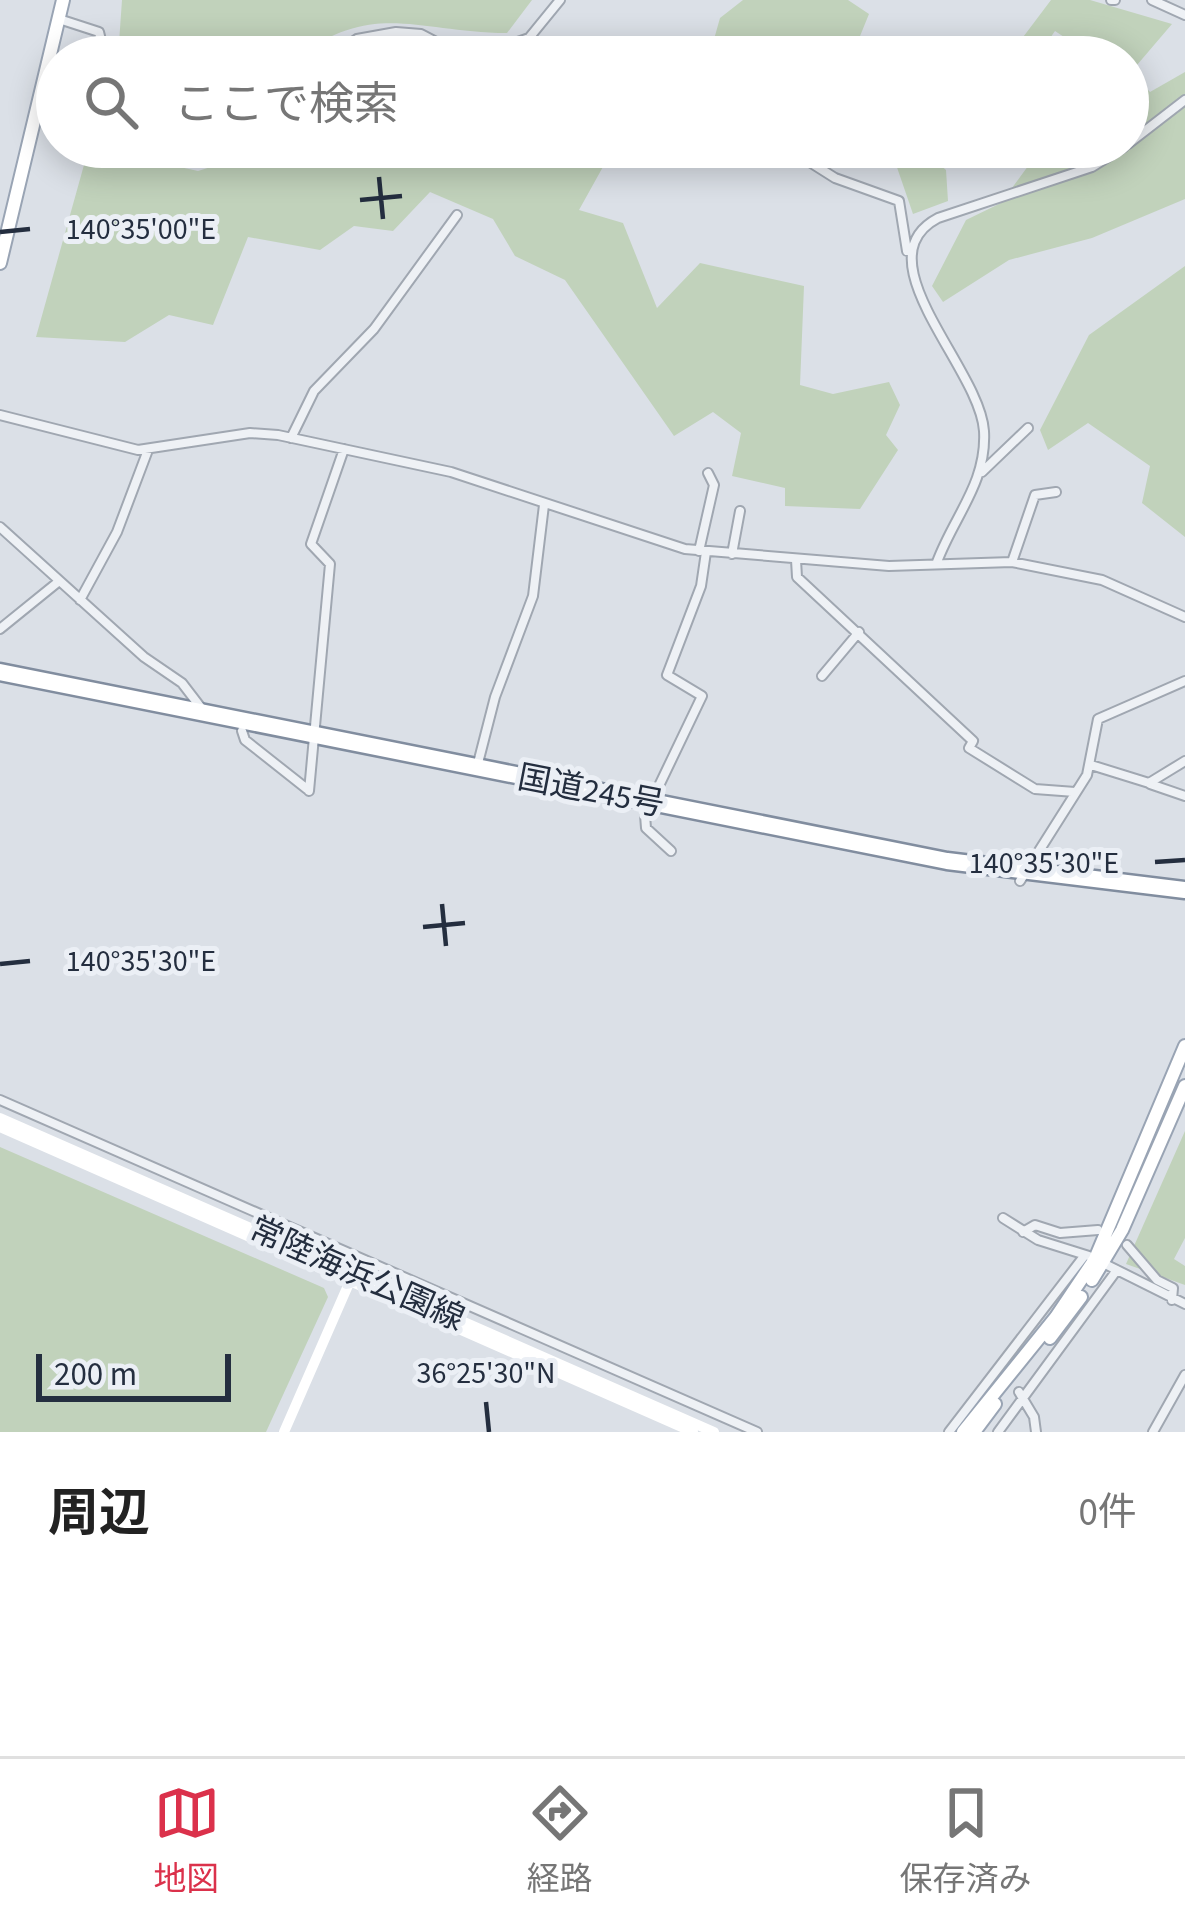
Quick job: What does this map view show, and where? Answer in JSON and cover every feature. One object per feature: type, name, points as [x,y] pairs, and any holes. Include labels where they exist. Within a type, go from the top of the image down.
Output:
[{"type":"highway","name":"国道245号","points":[[0,672],[650,807],[1021,877],[1185,900]]},
{"type":"highway","name":"国道245号","points":[[0,682],[242,731],[477,769],[650,807]]},
{"type":"highway","name":"国道245号","points":[[1021,877],[1185,890]]},
{"type":"main road","points":[[54,36],[63,0]]},
{"type":"main road","points":[[0,263],[36,112]]},
{"type":"main road","points":[[963,1432],[1056,1317],[1094,1259],[1185,1046]]},
{"type":"main road","points":[[974,1432],[1063,1322],[1185,1086]]},
{"type":"main road","name":"常陸海浜公園線","points":[[0,1122],[298,1247],[352,1277],[693,1432]]},
{"type":"main road","name":"常陸海浜公園線","points":[[0,1122],[714,1432]]},
{"type":"main road","points":[[284,1432],[352,1277]]},
{"type":"street","points":[[531,36],[560,0]]},
{"type":"street","points":[[1152,0],[1185,15]]},
{"type":"street","points":[[58,19],[100,36]]},
{"type":"street","points":[[374,36],[396,32],[425,36]]},
{"type":"street","points":[[1149,128],[1185,100]]},
{"type":"street","points":[[819,168],[899,201],[911,279],[981,408],[981,473]]},
{"type":"street","points":[[907,256],[923,226],[938,218],[1089,168]]},
{"type":"street","points":[[291,438],[314,391],[374,329],[457,215]]},
{"type":"street","points":[[0,415],[148,450],[250,433],[291,438],[451,472],[645,540],[702,551],[889,566],[1012,562],[1102,580],[1185,617]]},
{"type":"street","points":[[937,562],[981,473],[1028,428]]},
{"type":"street","points":[[242,731],[245,740],[309,791],[330,563],[311,544],[344,449]]},
{"type":"street","points":[[80,600],[117,532],[148,450]]},
{"type":"street","points":[[671,851],[646,828],[650,807],[702,696],[667,675],[701,586],[714,484],[708,473]]},
{"type":"street","points":[[1012,562],[1035,495],[1056,491]]},
{"type":"street","points":[[477,769],[536,584],[544,505]]},
{"type":"street","points":[[732,554],[740,511]]},
{"type":"street","points":[[0,527],[144,657],[182,683],[205,713]]},
{"type":"street","points":[[796,560],[796,577],[973,741],[969,748],[1036,789],[1075,792]]},
{"type":"street","points":[[0,629],[58,582]]},
{"type":"street","points":[[822,676],[860,632]]},
{"type":"street","points":[[1021,877],[1091,765],[1098,719],[1107,711],[1185,680]]},
{"type":"street","points":[[1149,783],[1185,761]]},
{"type":"street","points":[[1091,765],[1185,796]]},
{"type":"street","points":[[0,1100],[757,1432]]},
{"type":"street","points":[[1003,1218],[1023,1232],[1094,1259],[1185,1304]]},
{"type":"street","points":[[1023,1232],[1035,1225],[1060,1232],[1098,1230]]},
{"type":"street","points":[[298,1247],[304,1233]]},
{"type":"street","points":[[1127,1245],[1157,1280],[1173,1288],[1172,1300]]},
{"type":"street","points":[[949,1432],[1094,1259]]},
{"type":"street","points":[[998,1432],[1021,1394],[1117,1270]]},
{"type":"street","points":[[1153,1432],[1185,1376]]},
{"type":"street","points":[[1021,1394],[1036,1432]]},
{"type":"green space","points":[[122,0],[532,0],[507,33],[397,23],[374,24],[333,36],[119,36]]},
{"type":"green space","points":[[743,0],[848,0],[869,14],[860,36],[715,36],[720,18]]},
{"type":"green space","points":[[1051,0],[1090,0],[1172,24],[1149,51],[1149,36],[1062,36],[1055,31],[1052,36],[1024,36]]},
{"type":"green space","points":[[1185,72],[1185,199],[1092,238],[1009,260],[943,302],[932,286],[966,220],[1001,203],[1027,168],[1149,168],[1149,91]]},
{"type":"green space","points":[[83,168],[602,168],[579,210],[623,223],[657,308],[700,263],[804,286],[800,385],[833,394],[889,382],[900,405],[886,435],[898,450],[860,509],[785,506],[785,488],[732,476],[741,433],[713,412],[674,436],[565,280],[515,256],[493,219],[430,192],[393,231],[354,226],[320,250],[248,237],[213,325],[169,315],[125,342],[36,337]]},
{"type":"green space","points":[[897,168],[944,168],[948,201],[913,214]]},
{"type":"green space","points":[[1185,266],[1185,537],[1142,503],[1150,466],[1088,423],[1048,450],[1040,430],[1089,335]]},
{"type":"green space","points":[[1185,1131],[1185,1238],[1174,1259],[1185,1266],[1185,1285],[1126,1264]]},
{"type":"green space","points":[[0,1147],[324,1288],[328,1297],[266,1432],[0,1432]]}]
